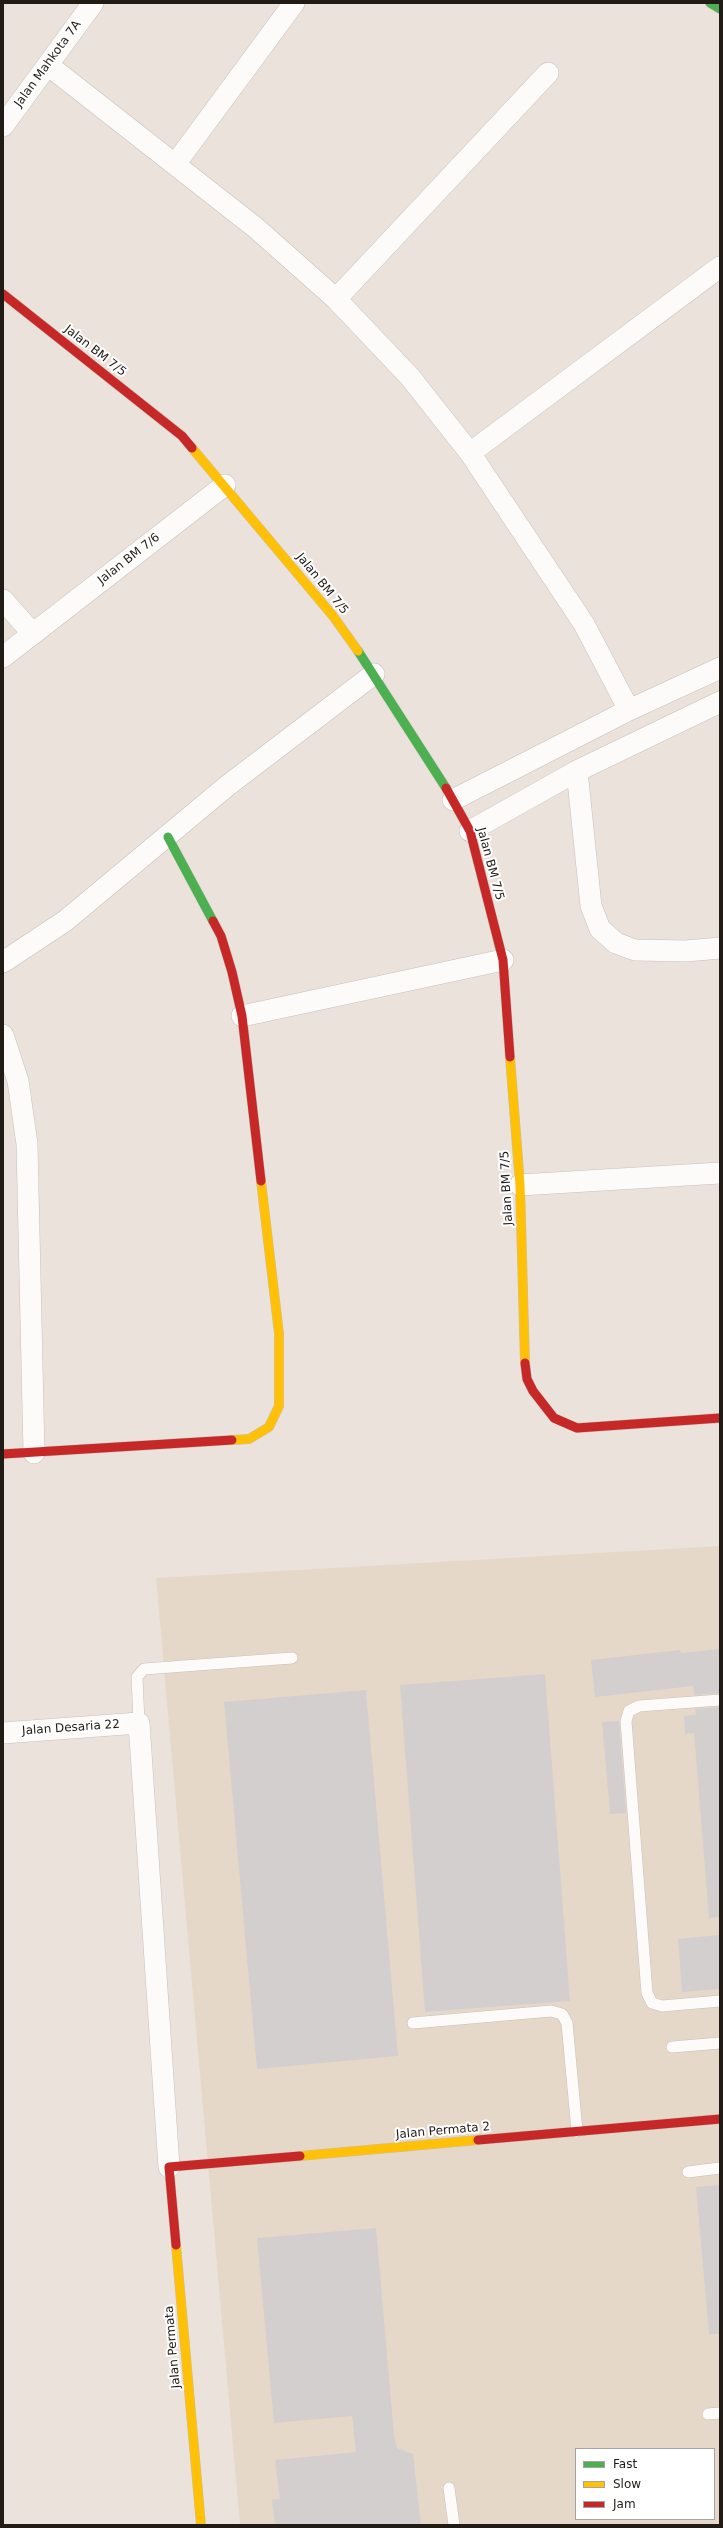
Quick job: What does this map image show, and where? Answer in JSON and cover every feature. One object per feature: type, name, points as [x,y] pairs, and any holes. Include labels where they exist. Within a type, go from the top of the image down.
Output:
[{"type":"street","name":"Jalan Mahkota 7A","points":[[3,126],[93,3]]},
{"type":"street","points":[[176,163],[294,3]]},
{"type":"street","points":[[710,3],[720,9]]},
{"type":"street","points":[[48,65],[176,163],[256,228],[336,299],[410,377],[470,453],[584,624],[629,710]]},
{"type":"street","points":[[336,299],[548,73]]},
{"type":"street","points":[[470,453],[720,267]]},
{"type":"street","name":"Jalan BM 7/5","points":[[3,294],[182,436],[333,616],[374,674],[453,800],[470,830],[503,960],[520,1185],[525,1367],[530,1385],[548,1411],[561,1423],[578,1428],[720,1418]]},
{"type":"street","name":"Jalan BM 7/6","points":[[3,657],[225,486]]},
{"type":"street","points":[[3,600],[33,634]]},
{"type":"street","points":[[453,800],[629,710],[720,668]]},
{"type":"street","points":[[3,962],[65,921],[168,837],[227,786],[374,674]]},
{"type":"street","points":[[470,830],[577,771],[720,702]]},
{"type":"street","points":[[577,771],[591,906],[600,929],[616,943],[636,950],[686,951],[720,948]]},
{"type":"street","points":[[3,1454],[238,1441],[260,1434],[275,1418],[279,1406],[279,1334],[242,1016],[232,972],[221,936],[182,859],[168,837]]},
{"type":"street","points":[[242,1016],[503,960]]},
{"type":"street","points":[[3,1035],[18,1081],[28,1144],[34,1453]]},
{"type":"street","points":[[520,1185],[720,1173]]},
{"type":"street","points":[[139,1723],[169,2167]]},
{"type":"street","name":"Jalan Desaria 22","points":[[3,1733],[139,1723]]},
{"type":"street","name":"Jalan Permata 2","points":[[169,2167],[720,2119]]},
{"type":"street","name":"Jalan Permata","points":[[169,2167],[201,2525]]},
{"type":"lane","points":[[139,1723],[137,1677],[144,1669],[292,1658]]},
{"type":"lane","points":[[720,1700],[639,1706],[629,1711],[626,1721],[647,1993],[652,2003],[662,2006],[720,2001]]},
{"type":"lane","points":[[413,2023],[552,2010],[562,2014],[567,2023],[577,2131]]},
{"type":"lane","points":[[672,2047],[720,2043]]},
{"type":"lane","points":[[688,2172],[720,2168]]},
{"type":"lane","points":[[708,2414],[720,2413]]},
{"type":"lane","points":[[449,2488],[454,2525]]},
{"type":"shaded area","points":[[720,1546],[720,2525],[240,2525],[156,1578]]},
{"type":"building","points":[[720,1649],[720,1693],[694,1695],[693,1686],[595,1697],[591,1660],[680,1650],[681,1653]]},
{"type":"building","points":[[545,1674],[570,2001],[425,2012],[400,1685]]},
{"type":"building","points":[[366,1690],[398,2056],[257,2069],[224,1702]]},
{"type":"building","points":[[720,1707],[720,1917],[709,1918],[694,1733],[685,1734],[684,1716],[696,1715],[695,1709]]},
{"type":"building","points":[[619,1721],[626,1813],[610,1814],[602,1722]]},
{"type":"building","points":[[720,1935],[720,1989],[682,1992],[678,1939]]},
{"type":"building","points":[[720,2185],[720,2334],[709,2334],[696,2187]]},
{"type":"building","points":[[376,2228],[394,2435],[397,2448],[413,2454],[421,2525],[275,2525],[272,2500],[280,2499],[275,2460],[356,2452],[352,2416],[274,2423],[257,2238]]},
{"type":"traffic: fast","points":[[710,3],[720,9]]},
{"type":"traffic: fast","points":[[358,651],[446,788]]},
{"type":"traffic: fast","points":[[168,837],[213,921]]},
{"type":"traffic: slow","points":[[192,448],[333,616],[358,651]]},
{"type":"traffic: slow","points":[[510,1057],[520,1185],[525,1363]]},
{"type":"traffic: slow","points":[[232,1440],[249,1439],[269,1427],[279,1406],[279,1334],[261,1181]]},
{"type":"traffic: slow","points":[[300,2156],[478,2140]]},
{"type":"traffic: slow","points":[[176,2245],[201,2525]]},
{"type":"traffic: jam","points":[[3,294],[182,436],[192,448]]},
{"type":"traffic: jam","points":[[446,788],[470,831],[503,960],[510,1057]]},
{"type":"traffic: jam","points":[[213,921],[221,936],[232,972],[242,1016],[261,1181]]},
{"type":"traffic: jam","points":[[525,1363],[527,1379],[533,1391],[554,1418],[577,1428],[720,1418]]},
{"type":"traffic: jam","points":[[3,1454],[232,1440]]},
{"type":"traffic: jam","points":[[478,2140],[720,2119]]},
{"type":"traffic: jam","points":[[176,2245],[169,2167],[300,2156]]}]
